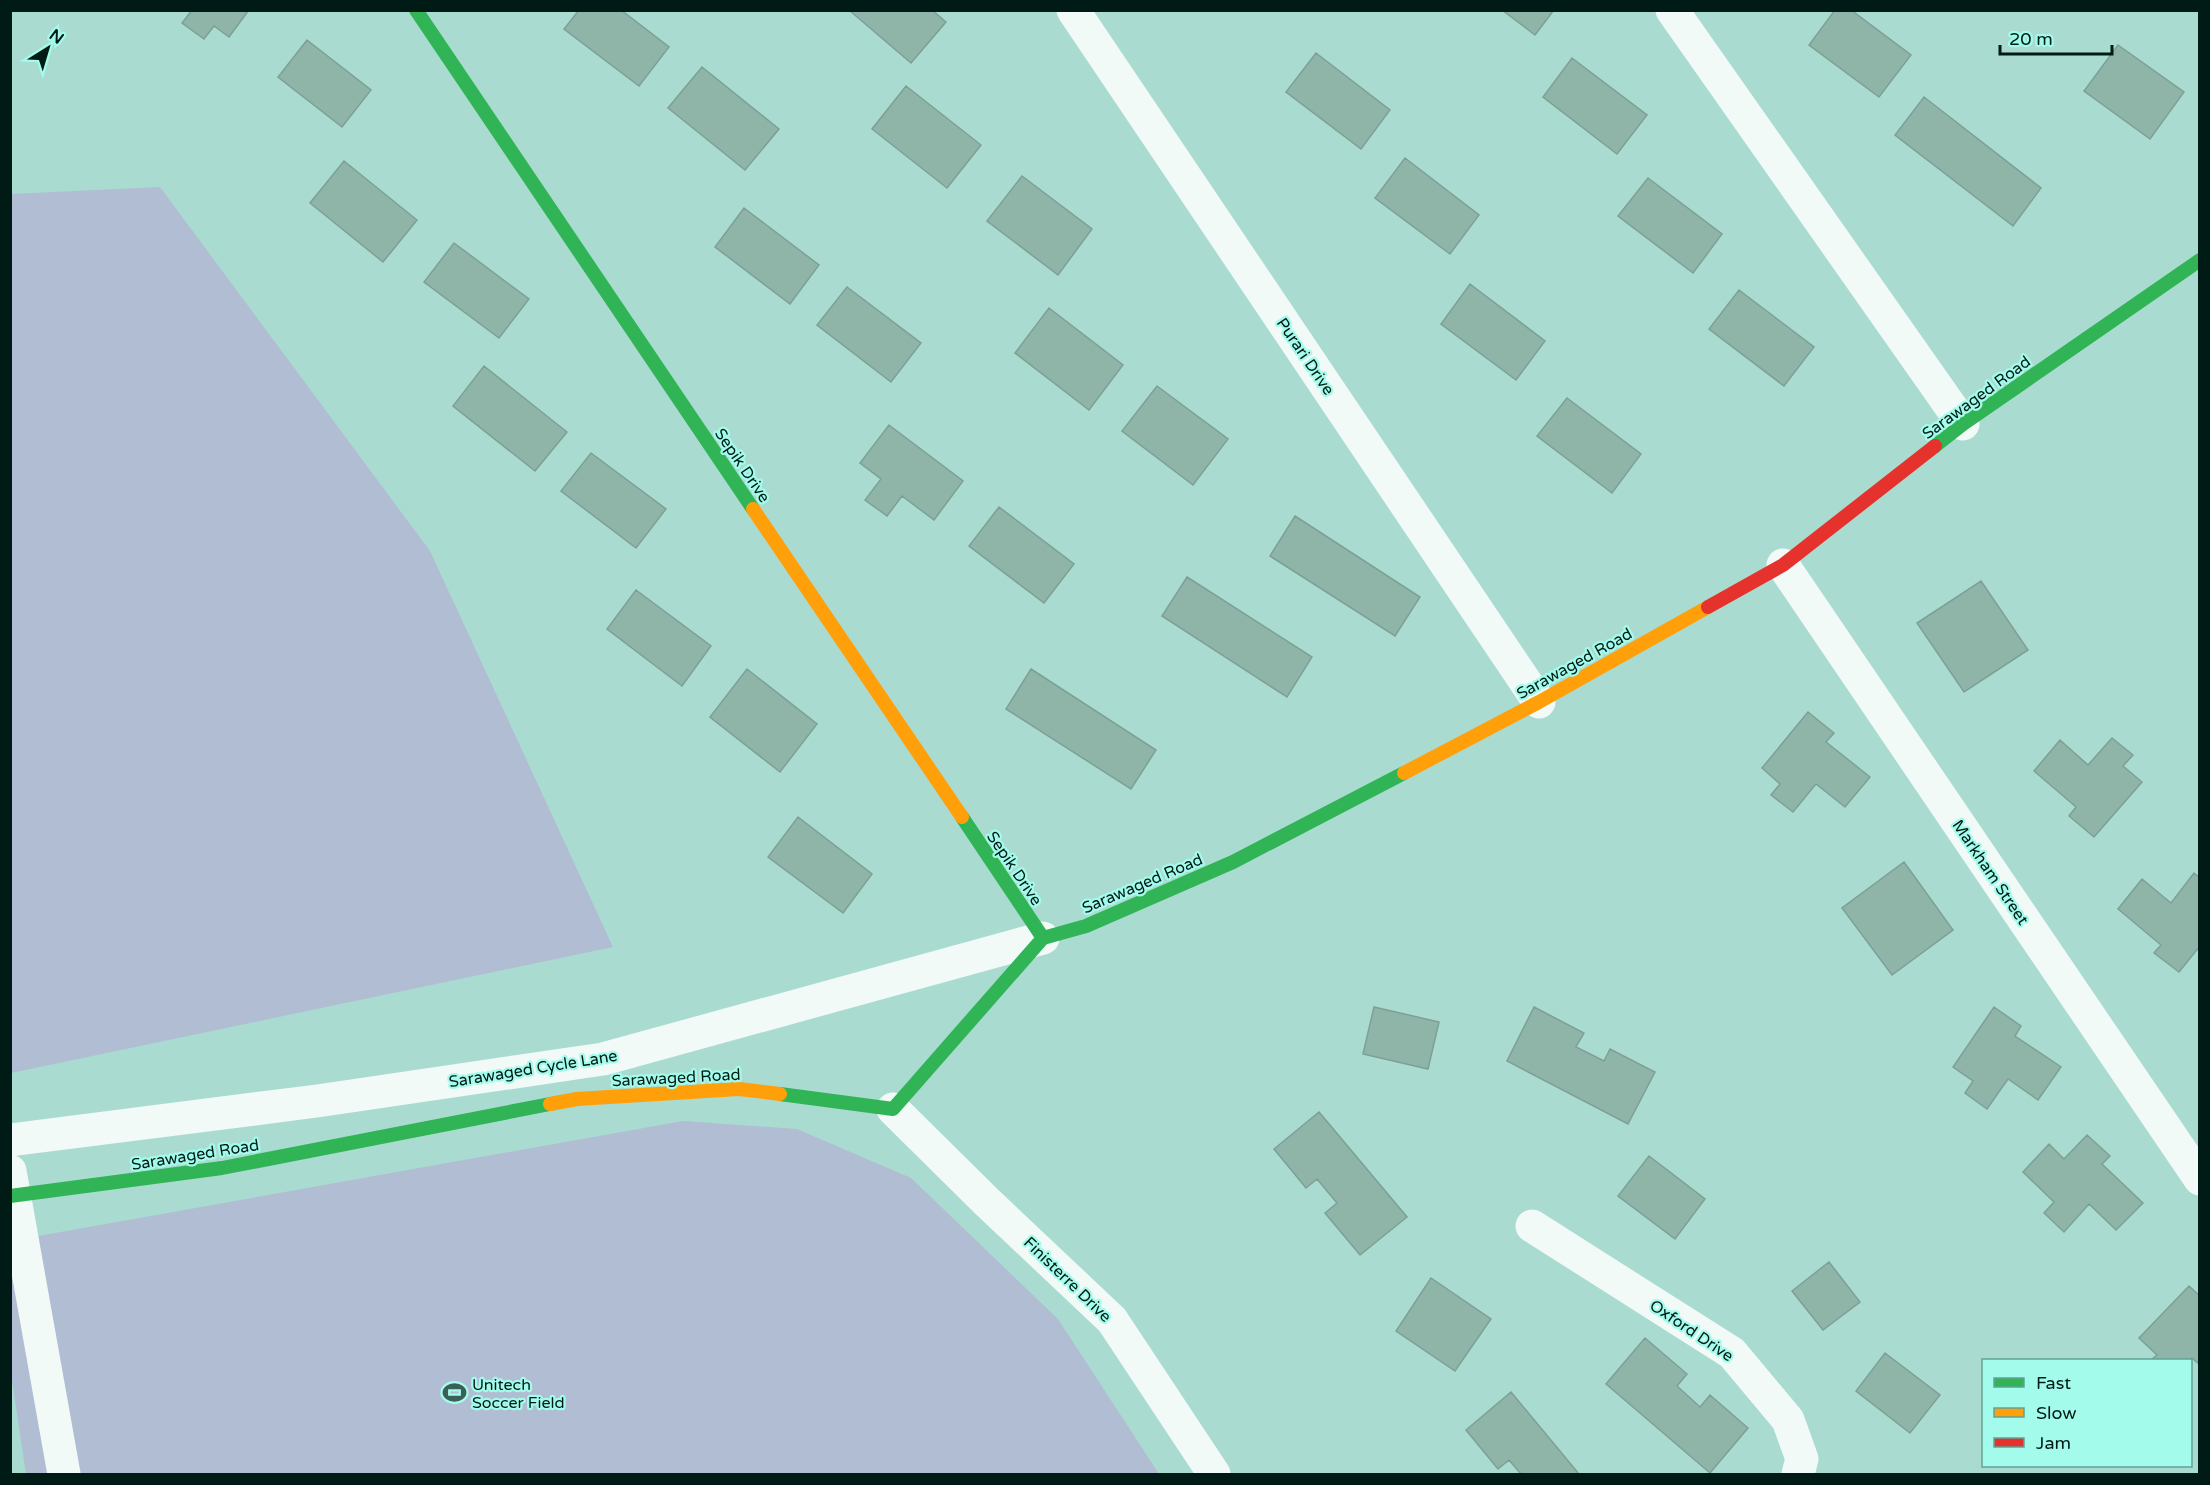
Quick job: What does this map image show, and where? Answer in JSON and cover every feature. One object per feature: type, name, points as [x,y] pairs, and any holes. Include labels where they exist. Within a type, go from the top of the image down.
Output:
[{"type":"street","points":[[416,10],[1043,938],[893,1109]]},
{"type":"street","name":"Purari Drive","points":[[1073,10],[1539,702]]},
{"type":"street","points":[[1672,10],[1963,424]]},
{"type":"street","name":"Sarawaged Road","points":[[1043,938],[1086,926],[1233,862],[1539,702],[1783,565],[1963,424],[2199,260]]},
{"type":"street","name":"Markham Street","points":[[1783,565],[2199,1179]]},
{"type":"street","name":"Sarawaged Cycle Lane","points":[[10,1140],[317,1101],[603,1059],[1043,938]]},
{"type":"street","name":"Sarawaged Road","points":[[10,1196],[222,1168],[577,1099],[739,1089],[893,1109]]},
{"type":"street","name":"Finisterre Drive","points":[[893,1109],[1112,1320],[1214,1474]]},
{"type":"street","points":[[10,1171],[64,1474]]},
{"type":"street","name":"Oxford Drive","points":[[1532,1226],[1732,1353],[1788,1420],[1802,1458],[1798,1474]]},
{"type":"shaded area","points":[[160,187],[430,551],[613,947],[11,1073],[11,194]]},
{"type":"shaded area","points":[[683,1121],[797,1129],[911,1178],[1058,1319],[1159,1474],[26,1474],[10,1367],[10,1241]]},
{"type":"building","points":[[192,10],[249,10],[229,37],[214,26],[204,39],[182,23]]},
{"type":"building","points":[[579,10],[621,10],[669,47],[639,86],[564,29]]},
{"type":"building","points":[[849,10],[932,10],[946,22],[911,63]]},
{"type":"building","points":[[1502,10],[1554,10],[1535,35]]},
{"type":"building","points":[[1835,10],[1851,10],[1911,55],[1879,97],[1809,45]]},
{"type":"building","points":[[307,40],[371,90],[342,127],[278,77]]},
{"type":"building","points":[[2118,45],[2184,92],[2150,139],[2084,91]]},
{"type":"building","points":[[1316,53],[1390,110],[1361,149],[1286,92]]},
{"type":"building","points":[[1572,58],[1647,115],[1617,154],[1543,97]]},
{"type":"building","points":[[702,67],[779,129],[745,170],[668,108]]},
{"type":"building","points":[[906,86],[981,145],[947,188],[872,129]]},
{"type":"building","points":[[1924,97],[2041,188],[2013,226],[1895,135]]},
{"type":"building","points":[[1405,158],[1479,215],[1450,254],[1375,198]]},
{"type":"building","points":[[344,161],[417,220],[383,262],[310,203]]},
{"type":"building","points":[[1022,176],[1092,229],[1058,275],[987,221]]},
{"type":"building","points":[[1648,178],[1722,234],[1693,273],[1618,216]]},
{"type":"building","points":[[744,208],[819,265],[790,304],[715,247]]},
{"type":"building","points":[[454,243],[529,299],[499,338],[424,282]]},
{"type":"building","points":[[1470,284],[1545,341],[1516,380],[1441,324]]},
{"type":"building","points":[[847,287],[921,343],[891,382],[817,325]]},
{"type":"building","points":[[1739,290],[1814,347],[1784,386],[1709,329]]},
{"type":"building","points":[[1049,308],[1123,365],[1089,410],[1015,353]]},
{"type":"building","points":[[484,366],[567,432],[535,471],[453,406]]},
{"type":"building","points":[[1157,386],[1228,439],[1193,485],[1122,431]]},
{"type":"building","points":[[1567,398],[1641,454],[1612,493],[1537,436]]},
{"type":"building","points":[[889,425],[963,481],[934,520],[902,496],[887,516],[865,500],[881,479],[860,463]]},
{"type":"building","points":[[591,453],[666,509],[636,548],[561,491]]},
{"type":"building","points":[[999,507],[1074,564],[1044,603],[969,546]]},
{"type":"building","points":[[1295,516],[1420,597],[1395,636],[1270,556]]},
{"type":"building","points":[[1187,577],[1312,657],[1287,697],[1162,616]]},
{"type":"building","points":[[1981,581],[2028,650],[1964,692],[1917,623]]},
{"type":"building","points":[[636,590],[711,646],[682,686],[607,629]]},
{"type":"building","points":[[747,669],[817,724],[780,772],[710,717]]},
{"type":"building","points":[[1031,669],[1156,750],[1131,789],[1006,709]]},
{"type":"building","points":[[1808,712],[1834,733],[1826,742],[1870,777],[1845,807],[1816,784],[1793,812],[1771,795],[1780,784],[1762,768]]},
{"type":"building","points":[[2112,738],[2133,755],[2123,766],[2142,782],[2094,837],[2069,816],[2076,807],[2034,771],[2060,740],[2088,765]]},
{"type":"building","points":[[798,817],[872,874],[843,913],[768,857]]},
{"type":"building","points":[[1904,862],[1953,930],[1892,975],[1842,908]]},
{"type":"building","points":[[2194,873],[2200,878],[2200,946],[2179,972],[2154,953],[2161,945],[2118,909],[2142,879],[2171,903]]},
{"type":"building","points":[[1374,1007],[1439,1022],[1428,1069],[1363,1054]]},
{"type":"building","points":[[1534,1007],[1584,1033],[1576,1047],[1604,1061],[1610,1049],[1655,1072],[1628,1124],[1507,1061]]},
{"type":"building","points":[[1994,1007],[2021,1026],[2015,1036],[2061,1067],[2038,1100],[2008,1079],[1987,1109],[1965,1093],[1973,1081],[1953,1067]]},
{"type":"building","points":[[1319,1112],[1407,1217],[1360,1255],[1325,1213],[1337,1203],[1317,1179],[1306,1188],[1274,1149]]},
{"type":"building","points":[[2087,1135],[2110,1156],[2102,1164],[2143,1203],[2116,1230],[2089,1204],[2064,1232],[2044,1213],[2054,1202],[2023,1172],[2049,1144],[2064,1159]]},
{"type":"building","points":[[1649,1156],[1705,1199],[1675,1239],[1618,1196]]},
{"type":"building","points":[[1829,1262],[1860,1302],[1823,1330],[1792,1291]]},
{"type":"building","points":[[1431,1278],[1491,1319],[1455,1371],[1396,1331]]},
{"type":"building","points":[[2189,1286],[2200,1296],[2200,1365],[2192,1358],[2152,1359],[2157,1355],[2139,1338]]},
{"type":"building","points":[[1645,1338],[1687,1374],[1677,1386],[1700,1407],[1710,1395],[1748,1428],[1710,1473],[1606,1384]]},
{"type":"building","points":[[1885,1353],[1940,1395],[1910,1433],[1856,1391]]},
{"type":"building","points":[[1511,1392],[1579,1474],[1521,1474],[1509,1460],[1498,1469],[1466,1430]]},
{"type":"traffic: fast","points":[[416,10],[753,509]]},
{"type":"traffic: fast","points":[[1935,446],[1963,424],[2200,260]]},
{"type":"traffic: fast","points":[[780,1094],[893,1109],[1043,938],[1086,926],[1233,862],[1404,773]]},
{"type":"traffic: fast","points":[[962,817],[1043,938]]},
{"type":"traffic: fast","points":[[10,1196],[222,1168],[550,1104]]},
{"type":"traffic: slow","points":[[753,509],[962,817]]},
{"type":"traffic: slow","points":[[1404,773],[1539,702],[1708,607]]},
{"type":"traffic: slow","points":[[550,1104],[577,1099],[739,1089],[780,1094]]},
{"type":"traffic: jam","points":[[1708,607],[1783,565],[1935,446]]},
{"type":"place","name":"Unitech Soccer Field","points":[[454,1393]]}]
